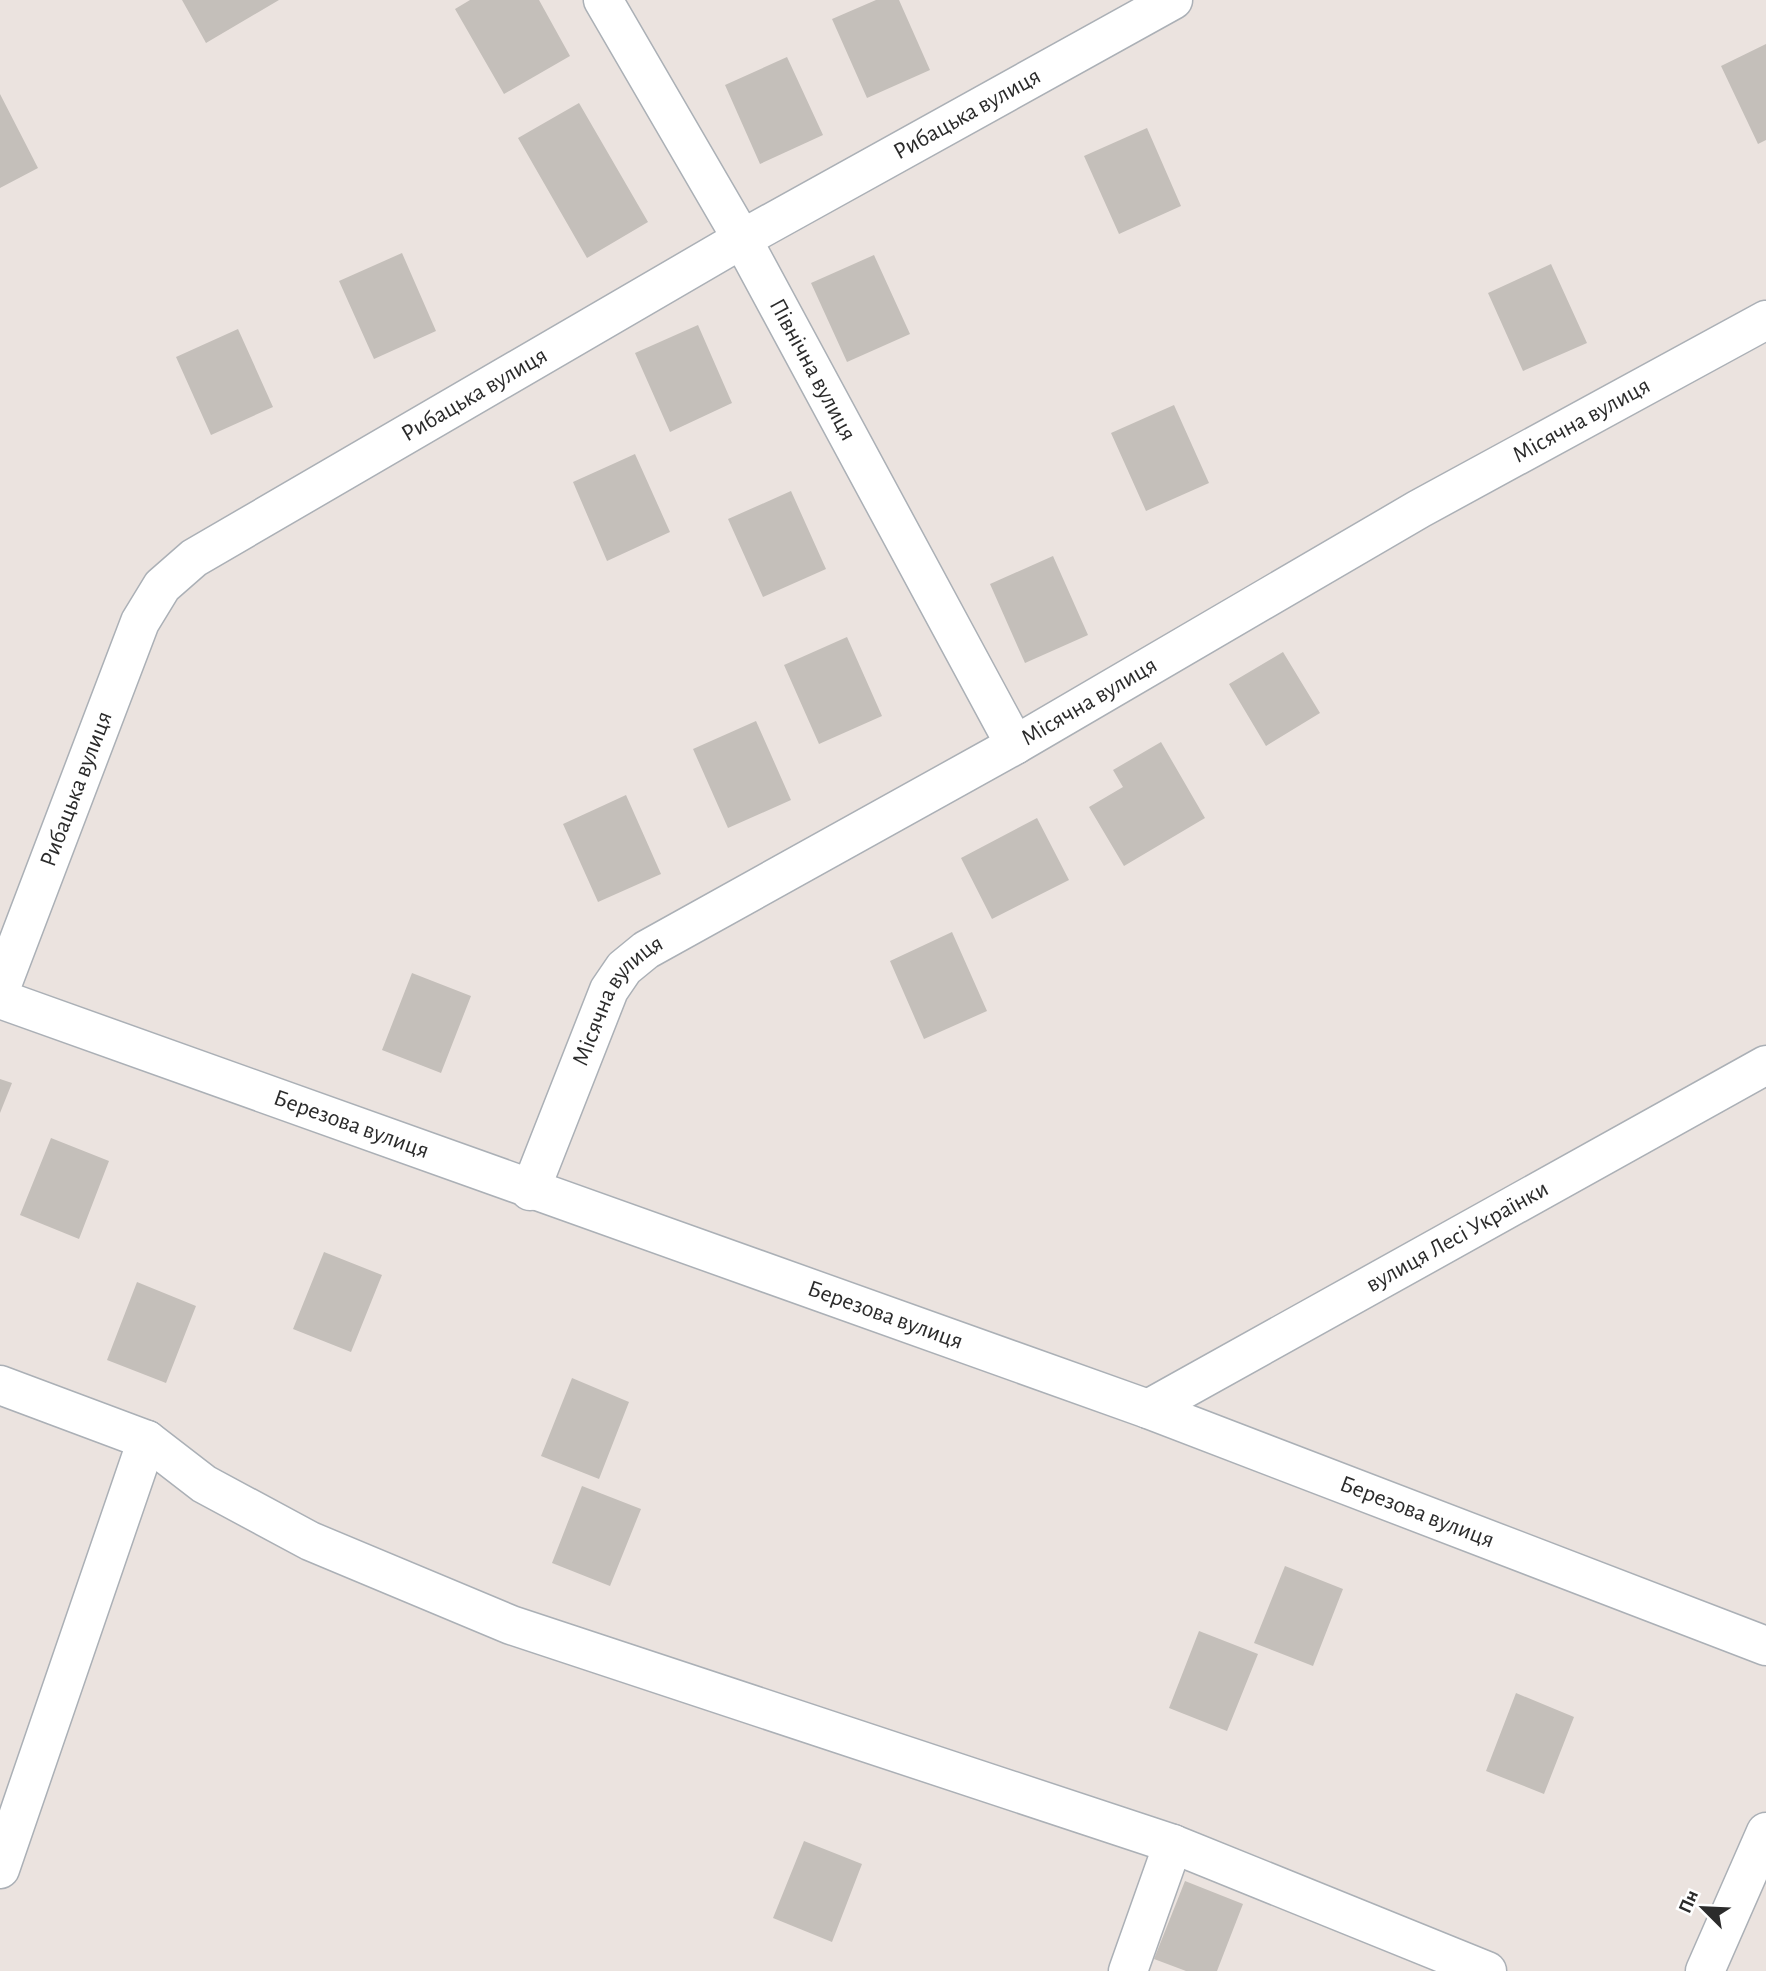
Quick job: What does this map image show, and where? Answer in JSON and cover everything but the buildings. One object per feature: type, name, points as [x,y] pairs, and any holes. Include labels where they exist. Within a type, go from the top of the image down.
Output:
[{"type":"street","name":"Північна вулиця","points":[[603,0],[742,239],[1015,745]]},
{"type":"street","name":"Рибацька вулиця","points":[[0,990],[140,622],[162,586],[194,558],[742,239],[1173,0]]},
{"type":"street","name":"Місячна вулиця","points":[[530,1191],[609,989],[624,968],[646,950],[1015,745],[1419,509],[1766,320]]},
{"type":"street","name":"Березова вулиця","points":[[0,999],[530,1191],[1148,1409],[1766,1646]]},
{"type":"street","name":"вулиця Лесі Українки","points":[[1148,1409],[1766,1065]]},
{"type":"street","points":[[0,1385],[147,1440],[204,1484],[310,1541],[511,1625],[1173,1844],[1488,1971]]},
{"type":"street","points":[[0,1869],[147,1440]]},
{"type":"street","points":[[1705,1971],[1766,1832]]},
{"type":"street","points":[[1128,1971],[1173,1844]]}]
